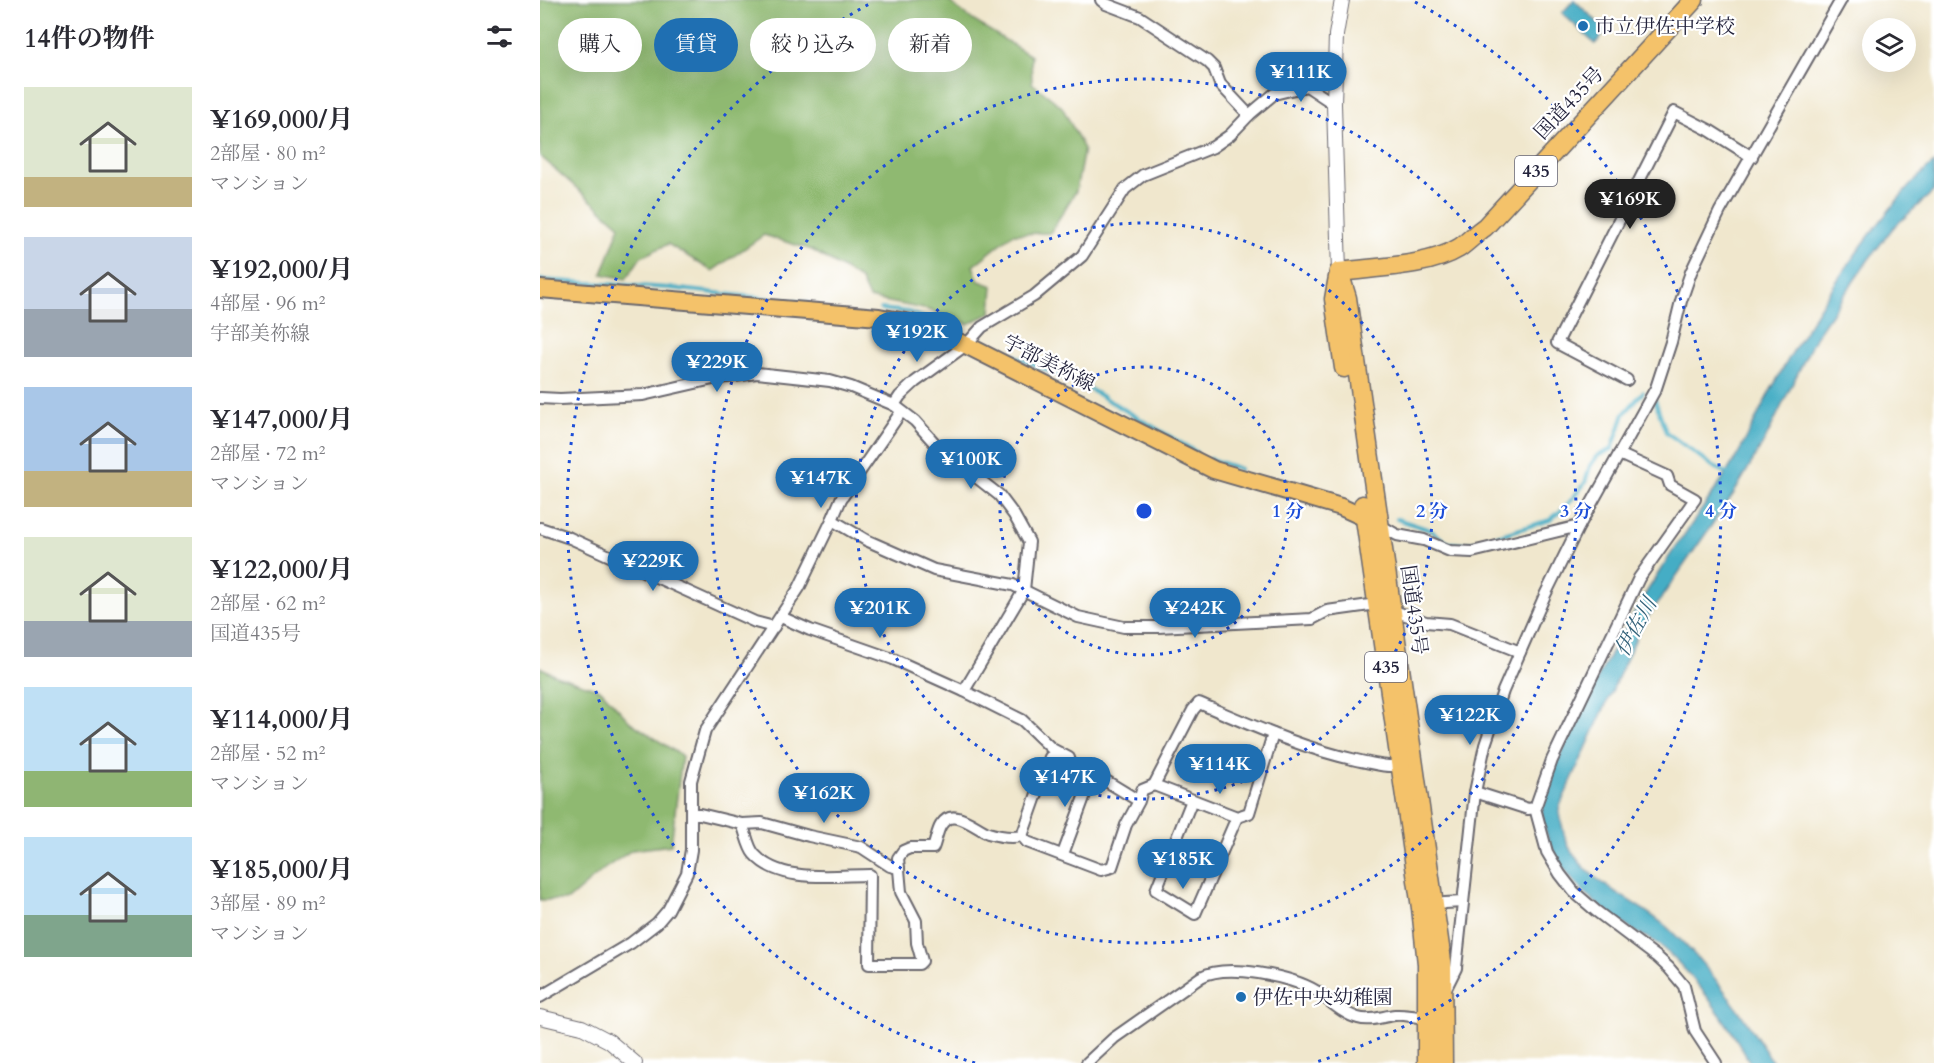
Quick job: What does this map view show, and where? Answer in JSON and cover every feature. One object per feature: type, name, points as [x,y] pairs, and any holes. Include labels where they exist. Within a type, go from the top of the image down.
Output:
[{"type":"highway","name":"国道435号","points":[[1443,1063],[1442,961],[1428,907],[1371,521],[1334,299],[1339,272],[1413,263],[1439,257],[1459,248],[1485,227],[1694,0]]},
{"type":"highway","name":"国道435号","points":[[1427,1063],[1428,907]]},
{"type":"main road","name":"宇部美祢線","points":[[540,289],[879,317],[911,323],[966,345],[1214,470],[1341,507],[1371,521]]},
{"type":"street","points":[[1101,0],[1140,17],[1207,61],[1214,68],[1220,84],[1249,115]]},
{"type":"street","points":[[1339,272],[1334,104],[1335,60],[1342,0]]},
{"type":"street","points":[[1444,993],[1456,968],[1475,792],[1485,745],[1503,691],[1579,526],[1656,388],[1691,272],[1720,211],[1841,0]]},
{"type":"street","points":[[540,997],[631,943],[657,923],[668,910],[687,873],[692,850],[691,781],[705,731],[799,588],[840,499],[898,408],[900,396],[915,382],[966,345],[982,327],[1034,296],[1082,256],[1125,189],[1143,175],[1213,147],[1230,135],[1274,94],[1307,86],[1323,66],[1335,60]]},
{"type":"street","points":[[1307,86],[1334,104]]},
{"type":"street","points":[[1627,380],[1557,344],[1674,112],[1709,130],[1752,157]]},
{"type":"street","points":[[541,400],[643,395],[757,373],[830,381],[898,408],[915,422],[939,448],[999,495],[1014,515],[1029,542],[1024,590],[964,691]]},
{"type":"street","points":[[1618,454],[1666,477],[1670,485],[1695,499],[1639,578],[1552,760],[1535,808],[1547,852],[1574,892],[1657,957],[1684,986],[1695,1031],[1716,1063]]},
{"type":"street","points":[[832,519],[866,540],[934,570],[1013,585],[1078,617],[1125,627],[1312,619],[1327,611],[1384,607],[1426,622],[1450,624],[1520,652]]},
{"type":"street","points":[[1371,521],[1397,535],[1414,537],[1450,551],[1472,552],[1579,526]]},
{"type":"street","points":[[540,528],[570,537],[755,622],[774,627]]},
{"type":"street","points":[[781,617],[810,630],[893,659],[1022,720],[1052,749],[1074,760],[1077,767]]},
{"type":"street","points":[[1022,836],[1027,842],[1101,870],[1112,867],[1126,825],[1139,801],[1142,790],[1154,785],[1193,710],[1199,703],[1325,753],[1388,767],[1408,764]]},
{"type":"street","points":[[1154,785],[1237,817],[1249,813],[1273,734]]},
{"type":"street","points":[[1022,836],[1050,757],[1093,773],[1139,801]]},
{"type":"street","points":[[1063,854],[1093,773]]},
{"type":"street","points":[[1475,792],[1528,809],[1535,808]]},
{"type":"street","points":[[1192,800],[1155,890],[1196,914],[1237,817]]},
{"type":"street","points":[[691,814],[742,824],[762,823],[861,847],[890,866],[898,868]]},
{"type":"street","points":[[742,824],[752,851],[777,870],[793,875],[870,875],[869,964],[919,964],[922,961],[917,943],[916,921],[901,892],[898,858],[903,851],[910,848],[933,848],[941,825],[953,817],[989,833],[1022,836]]},
{"type":"street","points":[[1428,907],[1463,902]]},
{"type":"street","points":[[1087,1063],[1114,1038],[1201,977],[1209,972],[1223,970],[1283,977],[1300,982],[1358,1018],[1370,1019],[1397,1015],[1427,1017]]},
{"type":"street","points":[[540,1017],[582,1027],[609,1041],[635,1063]]},
{"type":"green space","points":[[540,0],[947,0],[970,18],[888,18],[888,72],[972,72],[972,19],[1031,56],[1032,83],[1062,107],[1084,149],[1076,191],[1050,233],[1013,234],[973,266],[979,281],[993,286],[991,313],[968,324],[929,310],[869,298],[860,279],[812,250],[764,235],[712,271],[668,244],[641,257],[626,279],[602,274],[620,226],[540,156]]},
{"type":"green space","points":[[540,667],[555,675],[601,690],[630,722],[682,756],[671,845],[632,850],[604,869],[568,900],[540,900]]},
{"type":"water","points":[[1574,0],[1607,31],[1595,44],[1562,13]]},
{"type":"water","name":"伊佐川","points":[[1934,163],[1934,191],[1893,228],[1816,336],[1765,440],[1734,493],[1641,627],[1559,808],[1567,842],[1582,864],[1605,885],[1669,929],[1699,959],[1726,992],[1773,1063],[1750,1063],[1708,998],[1669,953],[1602,908],[1576,884],[1565,870],[1555,855],[1543,821],[1545,791],[1552,771],[1610,654],[1661,569],[1735,459],[1810,322],[1875,228],[1910,185]]},
{"type":"waterway","points":[[540,280],[670,288],[808,303]]},
{"type":"waterway","points":[[881,309],[909,312],[962,332]]},
{"type":"waterway","points":[[981,341],[1091,390],[1196,452]]},
{"type":"waterway","points":[[1397,519],[1430,530],[1448,543],[1460,544],[1474,543],[1550,520],[1567,505],[1585,483],[1590,466],[1597,456],[1612,449],[1624,414],[1643,392]]},
{"type":"waterway","points":[[1655,400],[1666,432],[1714,467],[1730,475]]},
{"type":"waterway","points":[[1210,459],[1240,469]]},
{"type":"place","name":"市立伊佐中学校","points":[[1583,26]]},
{"type":"place","name":"伊佐中央幼稚園","points":[[1241,997]]}]
